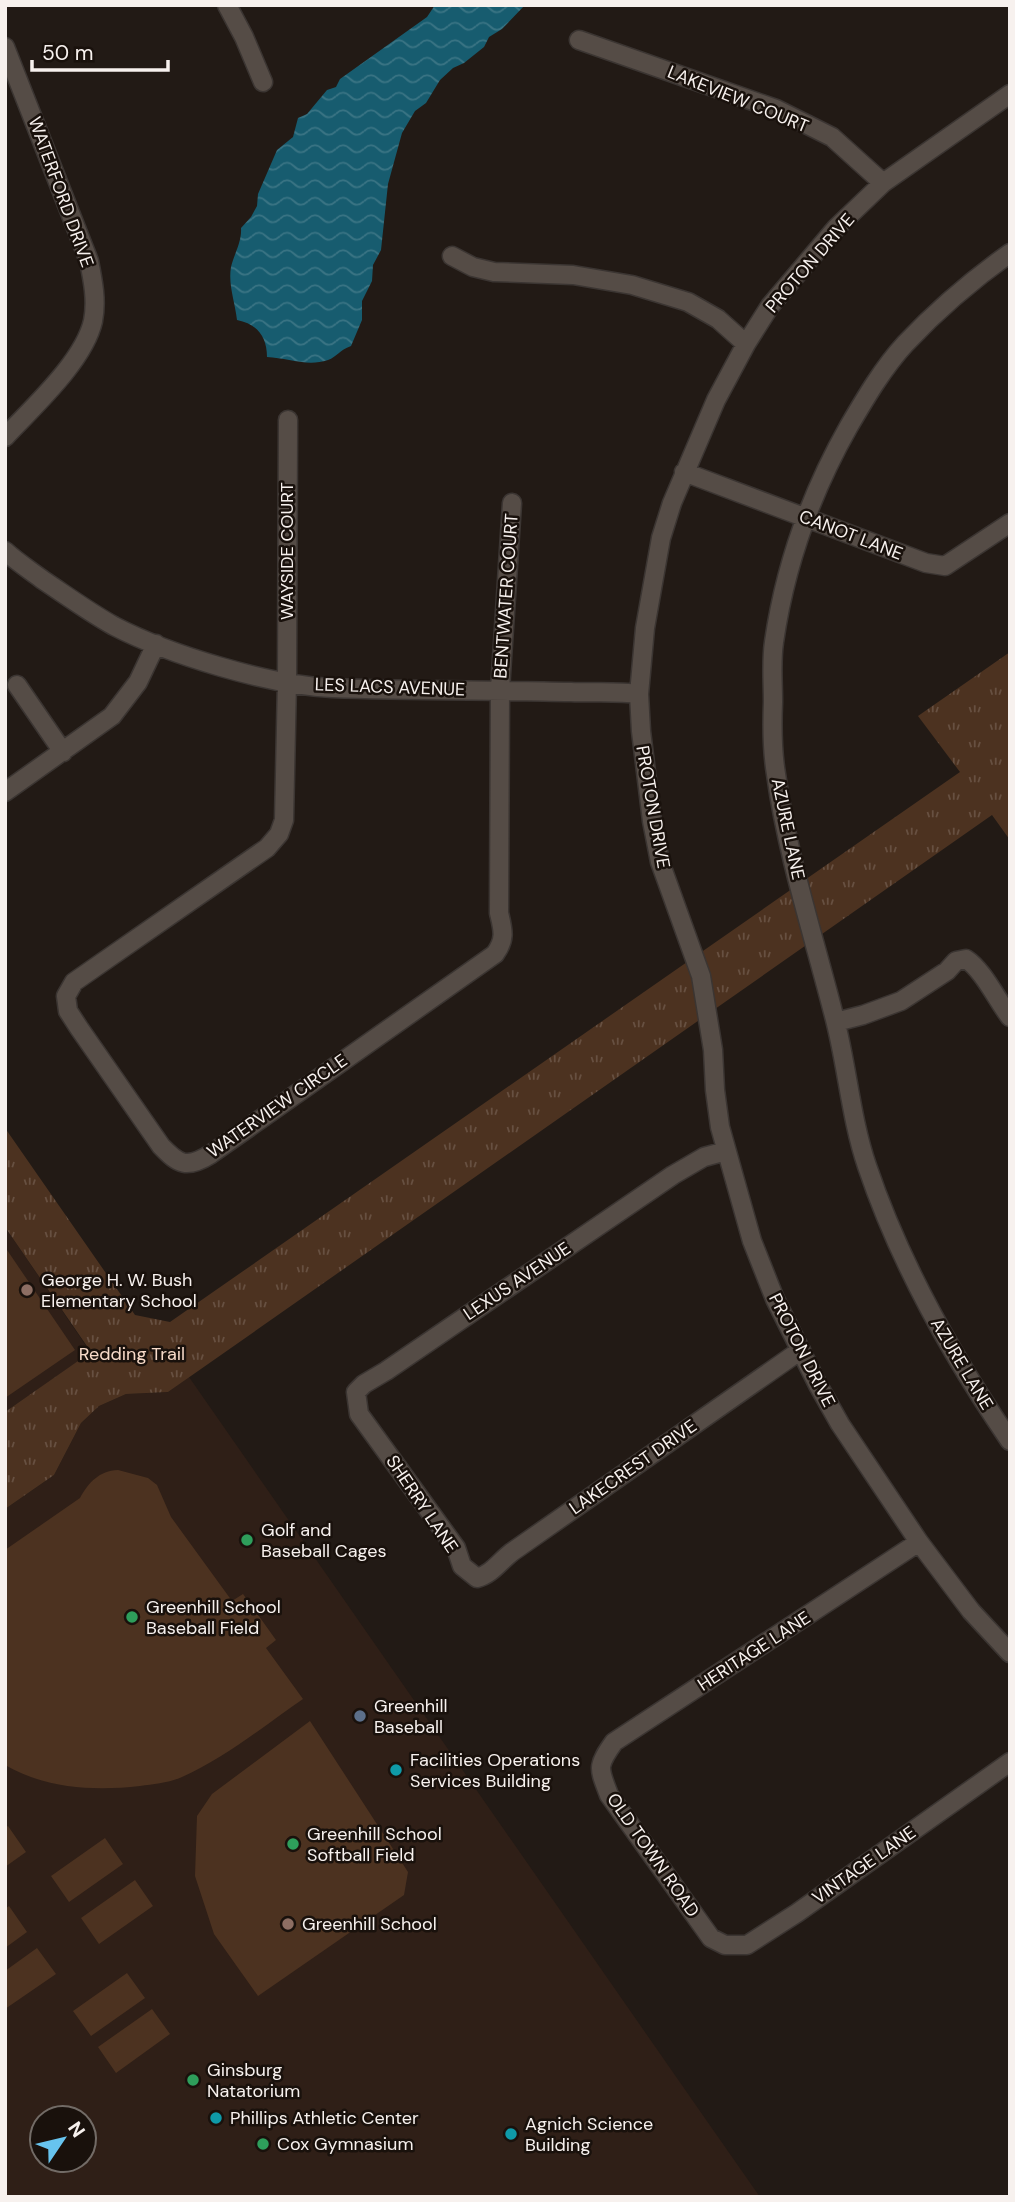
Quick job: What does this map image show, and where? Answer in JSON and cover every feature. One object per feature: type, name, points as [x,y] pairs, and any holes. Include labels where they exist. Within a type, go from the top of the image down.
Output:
[{"type":"street","points":[[227,5],[244,37],[262,82]]},
{"type":"street","name":"LAKEVIEW COURT","points":[[579,40],[776,109],[832,137],[883,183]]},
{"type":"street","name":"WATERFORD DRIVE","points":[[5,47],[89,261],[94,287],[93,321],[76,358],[5,437]]},
{"type":"street","name":"PROTON DRIVE","points":[[1010,94],[883,183],[836,228],[770,306],[746,344],[716,400],[684,472],[661,538],[645,628],[639,694],[640,731],[660,862],[701,976],[711,1037],[720,1127],[752,1241],[775,1299],[840,1424],[919,1542],[971,1611],[1010,1653]]},
{"type":"street","name":"AZURE LANE","points":[[1010,253],[953,299],[904,345],[870,390],[836,450],[805,517],[787,578],[773,645],[772,743],[783,816],[836,1022],[866,1165],[889,1223],[924,1298],[960,1365],[1010,1441]]},
{"type":"street","points":[[452,256],[473,267],[494,272],[573,275],[655,291],[688,302],[718,319],[746,344]]},
{"type":"street","name":"WAYSIDE COURT","points":[[287,682],[288,420]]},
{"type":"street","name":"CANOT LANE","points":[[684,472],[926,563],[945,566],[1010,523]]},
{"type":"street","name":"BENTWATER COURT","points":[[500,690],[512,503]]},
{"type":"street","name":"LES LACS AVENUE","points":[[5,551],[82,608],[117,627],[214,664],[287,682],[330,688],[573,693],[617,691],[639,694]]},
{"type":"street","points":[[5,792],[113,716],[138,682],[156,644]]},
{"type":"street","name":"WATERVIEW CIRCLE","points":[[287,682],[284,820],[279,834],[267,848],[74,982],[65,996],[68,1012],[160,1146],[176,1162],[190,1163],[211,1154],[495,954],[502,944],[503,929],[499,913],[500,690]]},
{"type":"street","points":[[17,685],[63,752]]},
{"type":"street","points":[[836,1022],[901,1001],[947,971],[956,961],[966,959],[978,967],[1010,1017]]},
{"type":"street","name":"LEXUS AVENUE","points":[[376,1438],[359,1414],[356,1392],[364,1384],[673,1175],[704,1157],[726,1151]]},
{"type":"street","name":"LAKECREST DRIVE","points":[[467,1571],[477,1578],[491,1572],[512,1552],[800,1350]]},
{"type":"street","name":"SHERRY LANE","points":[[376,1438],[456,1548],[462,1566],[467,1571]]},
{"type":"street","name":"HERITAGE LANE","points":[[599,1769],[614,1742],[919,1542]]},
{"type":"street","name":"VINTAGE LANE","points":[[711,1938],[725,1945],[747,1945],[797,1913],[1010,1762]]},
{"type":"street","name":"OLD TOWN ROAD","points":[[599,1769],[609,1795],[711,1938]]},
{"type":"shaded area","name":"George H. W. Bush Elementary School","points":[[5,1227],[91,1353],[5,1412]]},
{"type":"shaded area","name":"Greenhill School","points":[[189,1377],[760,2197],[5,2197],[5,1509],[54,1475],[81,1423],[99,1406],[126,1394],[168,1392]]},
{"type":"green space","name":"Redding Trail","points":[[1010,652],[1010,840],[992,815],[168,1392],[126,1394],[99,1406],[81,1423],[54,1475],[5,1509],[5,1412],[91,1352],[5,1227],[5,1128],[135,1315],[170,1322],[960,772],[918,716]]},
{"type":"green space","name":"George H. W. Bush Elementary School","points":[[5,1247],[75,1350],[5,1398]]},
{"type":"green space","name":"Greenhill School Baseball Field","points":[[118,1470],[148,1478],[157,1485],[171,1517],[232,1601],[243,1594],[276,1640],[266,1648],[303,1699],[229,1751],[177,1779],[140,1786],[106,1788],[54,1784],[5,1765],[5,1550],[80,1498],[95,1478]]},
{"type":"green space","name":"Greenhill School Softball Field","points":[[310,1721],[408,1872],[404,1895],[258,1996],[214,1934],[195,1876],[197,1816],[212,1794]]},
{"type":"green space","points":[[8,1826],[26,1852],[5,1867],[5,1828]]},
{"type":"green space","points":[[105,1838],[123,1864],[69,1902],[51,1876]]},
{"type":"green space","points":[[135,1880],[153,1906],[99,1944],[81,1918]]},
{"type":"green space","points":[[9,1906],[27,1932],[5,1948],[5,1909]]},
{"type":"green space","points":[[37,1948],[56,1974],[5,2009],[5,1971]]},
{"type":"green space","points":[[127,1973],[145,1998],[91,2036],[73,2011]]},
{"type":"green space","points":[[152,2009],[170,2034],[116,2073],[98,2047]]},
{"type":"water","points":[[435,5],[525,5],[502,29],[489,37],[484,47],[440,80],[426,103],[415,111],[402,133],[388,184],[381,250],[373,265],[372,281],[362,301],[362,320],[351,346],[331,359],[320,362],[267,357],[260,332],[237,320],[230,274],[241,228],[257,206],[258,194],[277,150],[293,137],[298,118],[307,114],[327,90],[336,87],[340,79],[427,17]]},
{"type":"place","name":"George H. W. Bush Elementary School","points":[[27,1290]]},
{"type":"place","name":"Golf and Baseball Cages","points":[[247,1540]]},
{"type":"place","name":"Greenhill School Baseball Field","points":[[132,1617]]},
{"type":"place","name":"Greenhill Baseball","points":[[360,1716]]},
{"type":"place","name":"Facilities Operations Services Building","points":[[396,1770]]},
{"type":"place","name":"Greenhill School Softball Field","points":[[293,1844]]},
{"type":"place","name":"Greenhill School","points":[[288,1924]]},
{"type":"place","name":"Ginsburg Natatorium","points":[[193,2080]]},
{"type":"place","name":"Phillips Athletic Center","points":[[216,2118]]},
{"type":"place","name":"Agnich Science Building","points":[[511,2134]]},
{"type":"place","name":"Cox Gymnasium","points":[[263,2144]]}]
